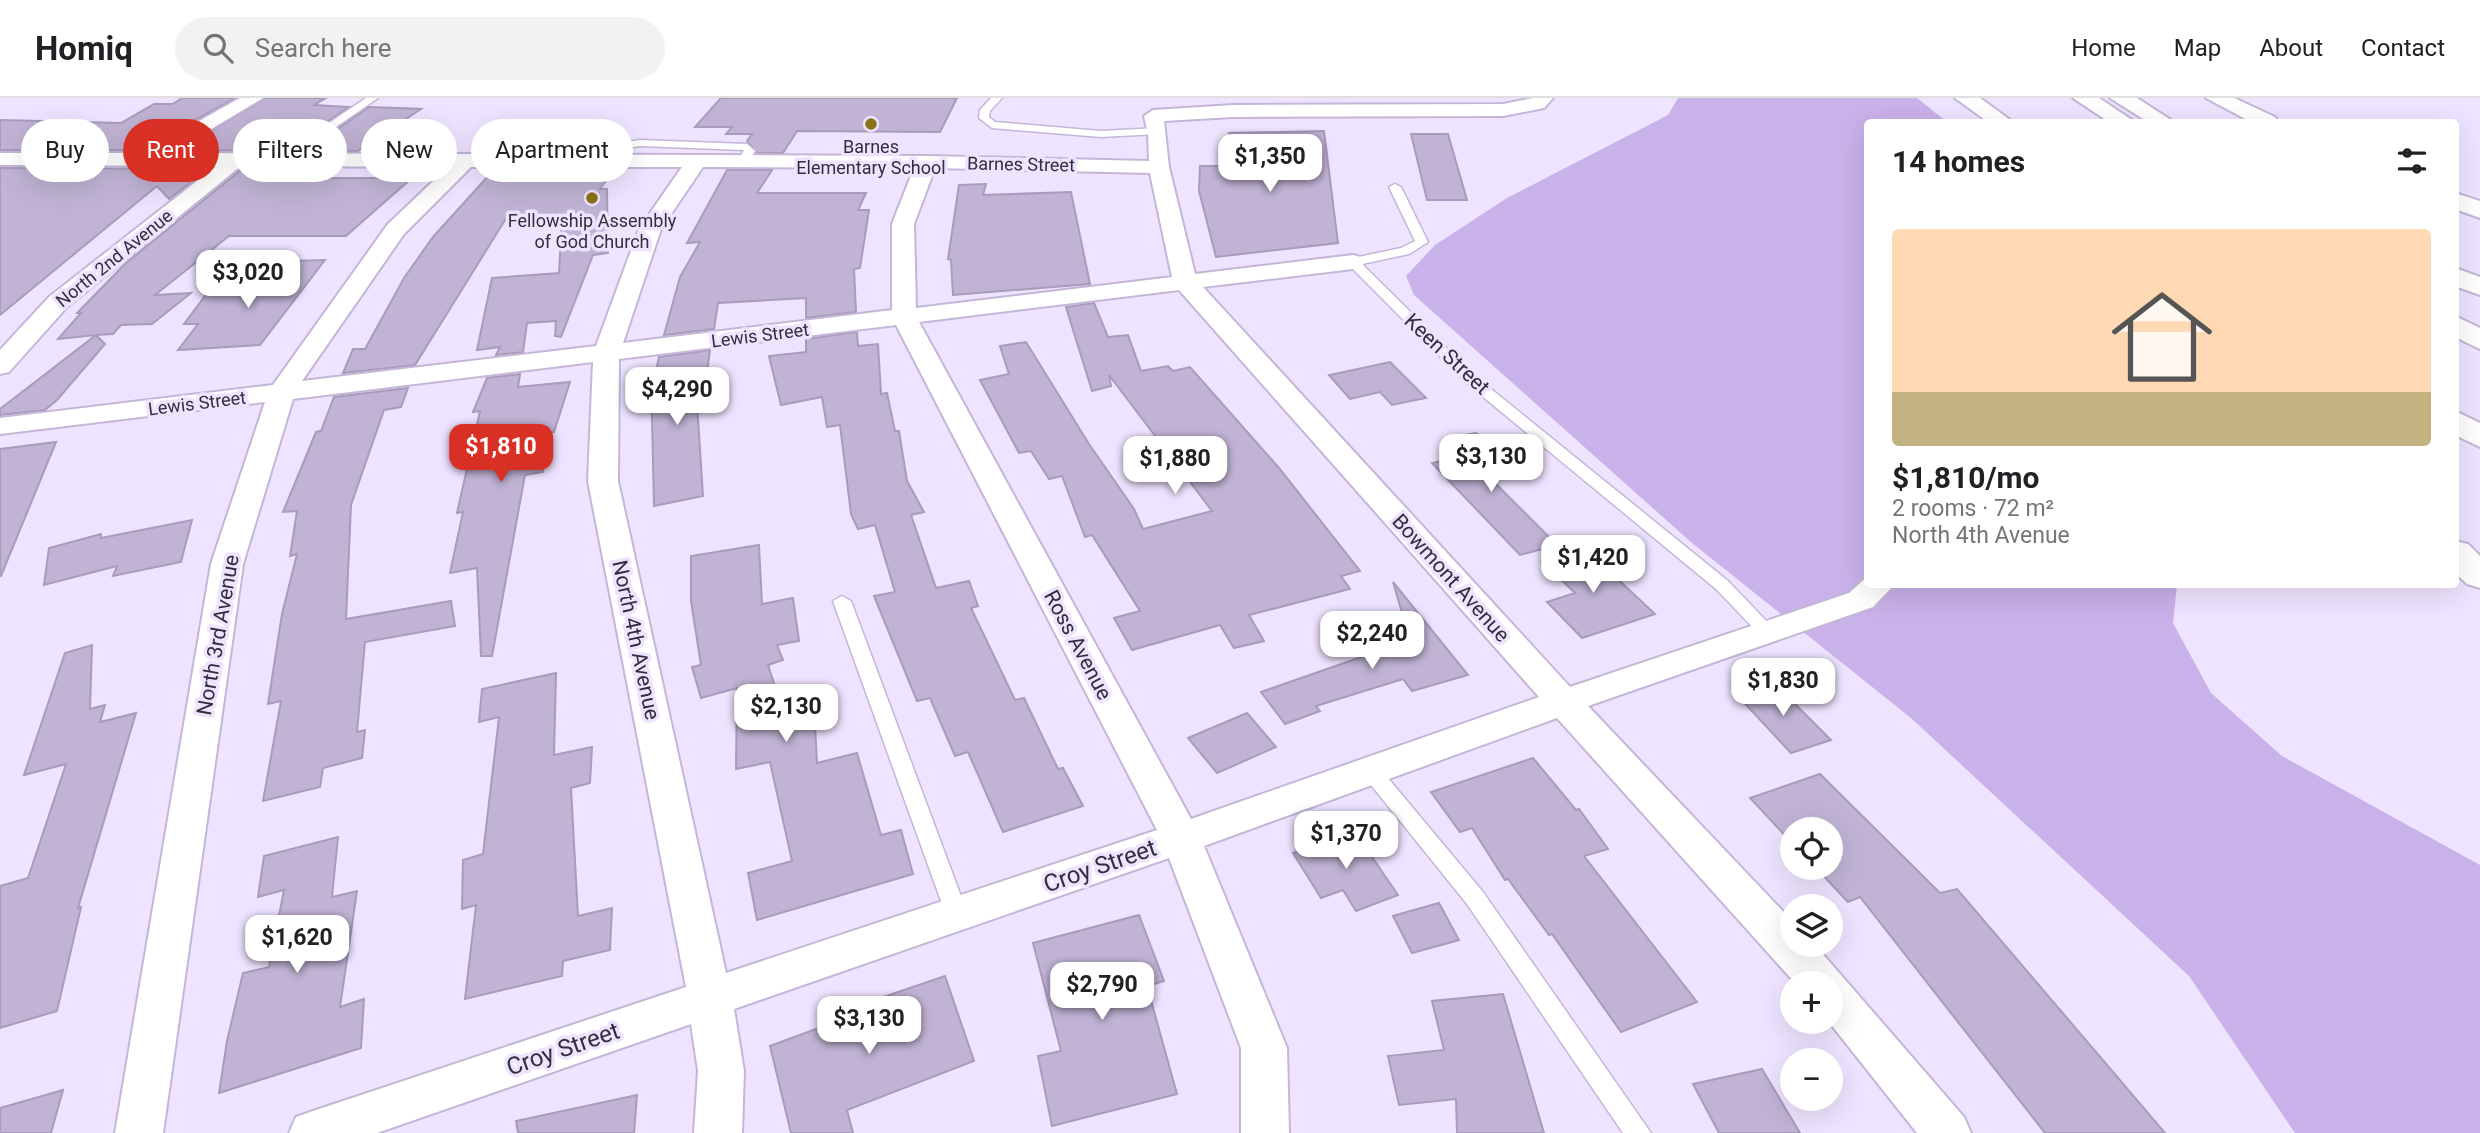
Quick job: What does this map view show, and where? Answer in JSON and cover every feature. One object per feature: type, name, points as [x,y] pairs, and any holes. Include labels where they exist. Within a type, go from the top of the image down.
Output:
[{"type":"main road","points":[[1940,98],[1968,119]]},
{"type":"main road","points":[[1966,98],[1998,119]]},
{"type":"main road","points":[[2084,98],[2119,119]]},
{"type":"main road","points":[[2121,98],[2158,119]]},
{"type":"main road","points":[[2217,98],[2261,119]]},
{"type":"main road","points":[[2459,202],[2480,210]]},
{"type":"main road","points":[[2459,278],[2480,288]]},
{"type":"main road","points":[[2459,327],[2480,340]]},
{"type":"main road","points":[[2459,424],[2480,437]]},
{"type":"main road","points":[[2459,556],[2480,576]]},
{"type":"street","points":[[218,119],[254,98]]},
{"type":"street","points":[[1154,120],[1233,111],[1537,104],[1544,98]]},
{"type":"street","name":"Bowmont Avenue","points":[[1154,120],[1159,167],[1185,282],[1563,702],[1812,971]]},
{"type":"street","name":"Barnes Street","points":[[0,159],[123,159]]},
{"type":"street","name":"Barnes Street","points":[[347,161],[471,162]]},
{"type":"street","name":"North 2nd Avenue","points":[[0,366],[58,302],[233,162]]},
{"type":"street","name":"North 3rd Avenue","points":[[139,1133],[228,564],[281,393],[396,229],[464,162]]},
{"type":"street","name":"Barnes Street","points":[[633,163],[928,162],[1159,167]]},
{"type":"street","name":"Ross Avenue","points":[[928,162],[903,225],[904,317],[1181,838],[1265,1048],[1265,1133]]},
{"type":"street","name":"North 4th Avenue","points":[[695,164],[650,229],[606,354],[603,481],[710,999],[720,1071],[718,1133]]},
{"type":"street","name":"Lewis Street","points":[[0,426],[1353,262]]},
{"type":"street","name":"Croy Street","points":[[313,1133],[957,915],[1563,702],[1768,634],[1861,600],[1875,588]]},
{"type":"street","points":[[1843,1007],[1947,1133]]},
{"type":"lane","points":[[342,119],[373,98]]},
{"type":"lane","points":[[997,98],[985,110],[984,118],[992,125],[1101,134],[1154,120]]},
{"type":"lane","points":[[633,145],[734,144],[750,150],[742,163]]},
{"type":"lane","points":[[1353,262],[1405,251],[1422,242],[1418,229],[1395,187]]},
{"type":"lane","name":"Keen Street","points":[[1353,262],[1471,379],[1722,585],[1768,634]]},
{"type":"lane","points":[[842,601],[957,915]]},
{"type":"lane","points":[[1370,770],[1475,898],[1638,1133]]},
{"type":"shaded area","points":[[1678,98],[1917,98],[1943,119],[1864,119],[1864,588],[2177,588],[2173,623],[2211,693],[2282,756],[2480,865],[2480,1133],[2295,1133],[2189,976],[1911,718],[1692,543],[1414,295],[1406,276],[1435,245],[1507,198],[1668,115]]},
{"type":"building","points":[[182,98],[235,98],[197,119],[128,119],[154,104],[173,104]]},
{"type":"building","points":[[265,98],[326,98],[314,105],[349,107],[331,119],[233,119],[233,151],[219,150],[219,126]]},
{"type":"building","points":[[721,98],[957,98],[940,132],[797,131],[783,153],[757,153],[747,141],[752,134],[726,134],[732,127],[695,127]]},
{"type":"building","points":[[369,107],[421,109],[406,119],[361,119],[361,149],[358,151],[347,151],[347,122]]},
{"type":"building","points":[[0,120],[21,121],[21,150],[0,150]]},
{"type":"building","points":[[123,122],[123,150],[109,150],[109,123]]},
{"type":"building","points":[[1324,131],[1338,243],[1216,257],[1199,191],[1200,166],[1232,166],[1229,133]]},
{"type":"building","points":[[1411,134],[1448,134],[1467,200],[1427,200]]},
{"type":"building","points":[[0,168],[21,168],[21,182],[109,182],[109,169],[123,169],[123,182],[191,182],[169,199],[157,186],[0,315]]},
{"type":"building","points":[[727,170],[772,170],[757,193],[866,193],[858,210],[869,210],[860,268],[854,269],[856,312],[806,318],[806,298],[718,303],[714,329],[664,335],[680,277],[700,242],[687,243]]},
{"type":"building","points":[[233,176],[233,182],[347,182],[347,178],[361,178],[361,182],[407,182],[346,236],[229,236],[155,295],[191,293],[152,324],[121,325],[113,334],[58,339],[81,313],[77,313],[126,263]]},
{"type":"building","points":[[483,182],[605,182],[600,189],[607,189],[608,253],[593,255],[561,337],[555,336],[556,321],[527,323],[523,352],[496,355],[500,347],[477,350],[492,278],[559,273],[562,217],[507,217],[415,365],[343,373],[353,349],[365,349],[404,278],[433,237]]},
{"type":"building","points":[[986,184],[983,195],[1071,192],[1090,284],[953,295],[951,260],[948,259],[959,185]]},
{"type":"building","points":[[325,260],[260,345],[178,350],[198,324],[184,324],[208,292],[259,289],[291,261]]},
{"type":"building","points":[[1094,303],[1108,337],[1128,335],[1141,371],[1168,366],[1173,371],[1190,367],[1279,468],[1360,571],[1341,576],[1350,589],[1249,615],[1264,641],[1234,648],[1220,625],[1132,650],[1114,618],[1140,611],[1092,535],[1085,537],[1062,476],[1049,479],[1031,451],[1019,453],[980,380],[1009,374],[1000,346],[1026,342],[1089,444],[1134,509],[1143,529],[1212,511],[1109,375],[1111,386],[1092,391],[1066,307]]},
{"type":"building","points":[[857,332],[858,346],[878,344],[881,394],[887,393],[895,431],[899,431],[907,481],[924,512],[911,515],[936,588],[969,581],[978,606],[971,608],[1015,700],[1024,698],[1058,769],[1063,768],[1083,806],[1003,832],[968,752],[955,756],[930,698],[917,701],[874,596],[895,592],[875,525],[858,529],[851,514],[840,425],[827,427],[822,397],[781,405],[769,356],[806,352],[806,339]]},
{"type":"building","points":[[96,335],[105,344],[57,400],[45,410],[0,415],[0,409]]},
{"type":"building","points":[[710,350],[705,386],[696,387],[703,496],[654,506],[651,371],[656,370],[659,357]]},
{"type":"building","points":[[1390,362],[1426,398],[1392,405],[1380,392],[1350,399],[1329,375]]},
{"type":"building","points":[[520,374],[518,387],[570,382],[554,432],[547,433],[543,472],[525,475],[492,656],[481,656],[477,568],[450,573],[463,512],[457,513],[480,411],[473,412],[487,378]]},
{"type":"building","points":[[408,388],[401,407],[384,410],[351,505],[346,619],[451,601],[455,626],[365,642],[357,732],[365,730],[362,758],[323,768],[320,787],[263,801],[281,701],[268,704],[282,614],[297,554],[290,556],[297,511],[283,512],[316,432],[321,431],[334,397]]},
{"type":"building","points":[[1476,433],[1506,465],[1482,470],[1557,545],[1520,555],[1432,463],[1459,457],[1444,439]]},
{"type":"building","points":[[56,442],[1,576],[0,576],[0,449]]},
{"type":"building","points":[[192,520],[181,562],[113,576],[117,566],[44,585],[49,548],[101,534],[101,538]]},
{"type":"building","points":[[759,545],[762,604],[793,598],[799,641],[777,645],[783,660],[768,665],[789,729],[815,725],[817,763],[857,753],[881,835],[901,830],[913,874],[757,920],[748,873],[792,861],[770,762],[736,769],[737,688],[701,698],[692,667],[701,665],[691,601],[691,556]]},
{"type":"building","points":[[1587,547],[1655,614],[1582,638],[1547,602],[1575,593],[1542,561]]},
{"type":"building","points":[[1393,582],[1468,675],[1412,691],[1403,679],[1316,706],[1320,711],[1285,724],[1261,692],[1410,640]]},
{"type":"building","points":[[92,645],[90,709],[105,705],[100,722],[136,713],[78,908],[81,907],[57,1011],[0,1028],[0,886],[28,878],[66,764],[24,775],[65,653]]},
{"type":"building","points":[[556,673],[554,755],[592,747],[590,783],[571,788],[578,916],[612,908],[610,950],[563,961],[562,976],[465,999],[476,905],[462,909],[463,860],[483,854],[499,717],[479,722],[482,689]]},
{"type":"building","points":[[1774,683],[1831,740],[1791,753],[1736,694]]},
{"type":"building","points":[[1247,713],[1276,747],[1217,773],[1188,738]]},
{"type":"building","points":[[1533,758],[1576,810],[1579,809],[1608,849],[1584,856],[1697,1002],[1621,1032],[1552,934],[1549,935],[1508,879],[1505,880],[1472,828],[1460,832],[1431,792]]},
{"type":"building","points":[[1820,774],[1940,893],[1957,889],[2165,1133],[2045,1133],[1860,897],[1848,902],[1827,880],[1843,880],[1843,817],[1780,817],[1780,830],[1750,798]]},
{"type":"building","points":[[1355,832],[1398,895],[1356,911],[1343,890],[1321,898],[1293,853]]},
{"type":"building","points":[[338,837],[332,897],[357,891],[340,1007],[364,999],[361,1048],[219,1093],[227,1041],[243,973],[269,967],[284,890],[258,897],[264,856]]},
{"type":"building","points":[[1439,903],[1459,940],[1412,953],[1393,916]]},
{"type":"building","points":[[1139,915],[1164,981],[1147,986],[1177,1094],[1052,1126],[1038,1056],[1061,1051],[1033,943]]},
{"type":"building","points":[[945,976],[974,1061],[847,1110],[853,1133],[791,1133],[770,1046],[862,1012],[860,1005]]},
{"type":"building","points":[[1503,994],[1544,1133],[1457,1133],[1456,1099],[1399,1105],[1388,1056],[1444,1050],[1432,1001]]},
{"type":"building","points":[[1762,1069],[1780,1099],[1780,1111],[1787,1111],[1800,1133],[1719,1133],[1693,1084]]},
{"type":"building","points":[[63,1090],[51,1133],[0,1133],[0,1108]]},
{"type":"building","points":[[637,1095],[634,1133],[518,1133],[516,1121]]},
{"type":"place","name":"Barnes Elementary School","points":[[871,124]]},
{"type":"place","name":"Fellowship Assembly of God Church","points":[[592,198]]}]
